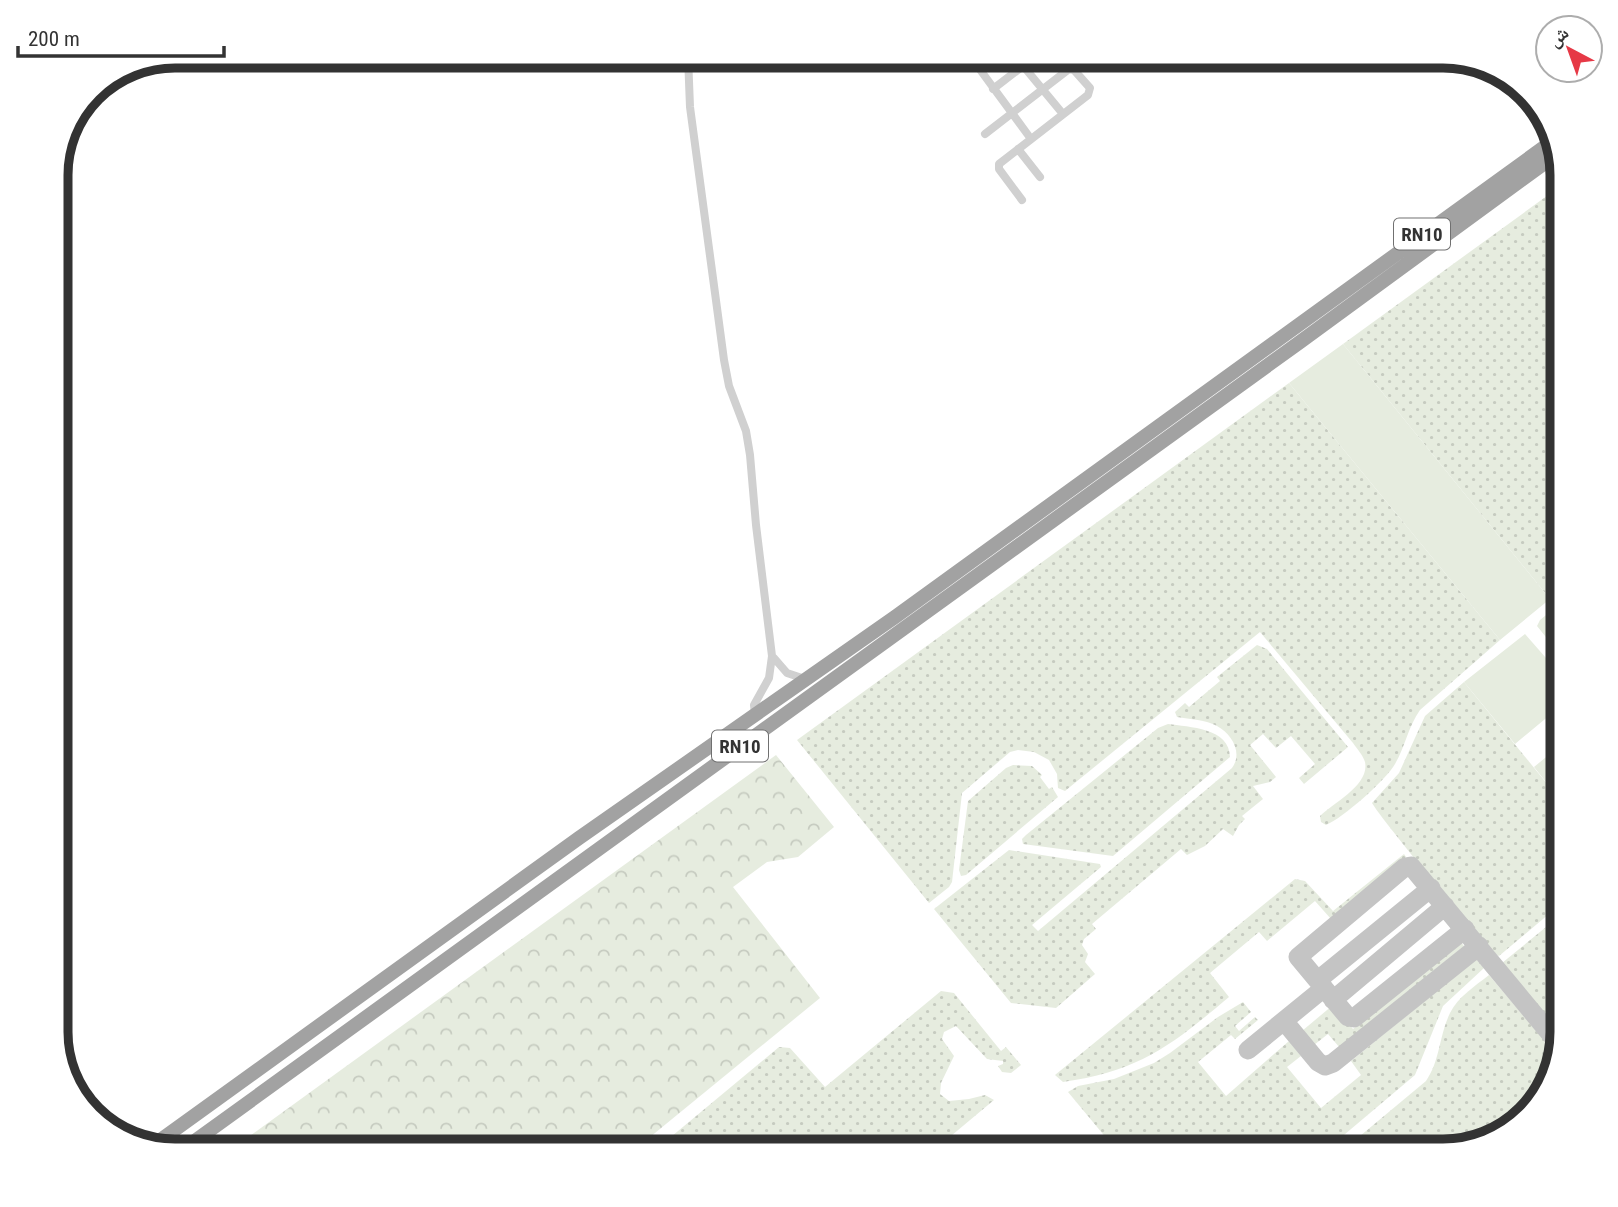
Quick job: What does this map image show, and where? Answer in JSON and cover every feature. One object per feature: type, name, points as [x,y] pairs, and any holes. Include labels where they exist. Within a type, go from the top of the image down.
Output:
[{"type":"highway","name":"RN10","points":[[163,1138],[546,862],[895,617],[1545,146]]},
{"type":"highway","name":"RN10","points":[[198,1139],[1549,160]]},
{"type":"highway","points":[[1291,329],[1300,342]]},
{"type":"highway","points":[[755,715],[765,728]]},
{"type":"street","points":[[688,68],[690,107],[724,360],[729,386],[746,431],[750,455],[772,656],[769,678],[754,705],[755,715]]},
{"type":"street","points":[[978,68],[1031,138]]},
{"type":"street","points":[[993,89],[1020,68]]},
{"type":"street","points":[[1025,68],[1063,114]]},
{"type":"street","points":[[985,134],[1072,69],[1090,88],[1091,92],[998,166],[1022,200]]},
{"type":"street","points":[[1018,149],[1040,177]]},
{"type":"street","points":[[772,656],[787,674],[805,679]]},
{"type":"green space","points":[[1550,194],[1550,599],[1343,344]]},
{"type":"green space","points":[[1343,344],[1550,599],[1500,640],[1289,383]]},
{"type":"green space","points":[[1289,383],[1500,640],[1420,710],[1390,771],[1353,807],[1326,825],[1321,822],[1320,816],[1356,786],[1365,770],[1365,762],[1353,743],[1260,632],[1065,791],[1058,788],[1057,774],[1049,760],[1034,752],[1010,752],[962,793],[952,882],[929,903],[797,740]]},
{"type":"green space","points":[[1550,612],[1550,642],[1537,626]]},
{"type":"green space","points":[[1525,634],[1550,663],[1550,715],[1515,744],[1464,682]]},
{"type":"green space","points":[[1257,645],[1267,649],[1348,747],[1304,784],[1299,778],[1315,764],[1291,736],[1276,748],[1263,734],[1250,745],[1276,777],[1270,782],[1253,786],[1263,799],[1242,816],[1245,819],[1233,836],[1223,829],[1205,846],[1187,855],[1181,849],[1092,924],[1096,929],[1084,939],[1082,945],[1088,954],[1085,962],[1095,974],[1056,1008],[1011,1003],[934,909],[1009,850],[1100,864],[1101,867],[1032,925],[1038,931],[1232,768],[1236,750],[1227,734],[1208,722],[1177,717],[1175,712],[1185,703],[1189,707],[1220,681],[1217,677]]},
{"type":"green space","points":[[1464,682],[1550,787],[1550,913],[1499,956],[1436,884],[1372,803],[1399,773],[1425,716]]},
{"type":"green space","points":[[1168,724],[1197,728],[1216,735],[1228,747],[1230,757],[1113,856],[1023,844],[1022,839],[1026,835],[1158,728]]},
{"type":"green space","points":[[1550,754],[1550,787],[1534,767]]},
{"type":"green space","points":[[776,755],[834,827],[798,857],[767,862],[733,887],[820,998],[648,1139],[246,1139]]},
{"type":"green space","points":[[1013,765],[1032,766],[1058,797],[966,875],[961,876],[959,870],[968,801]]},
{"type":"green space","points":[[1404,854],[1406,857],[1331,919],[1315,901],[1267,941],[1259,932],[1210,973],[1229,997],[1172,1042],[1113,1071],[1063,1082],[1055,1075],[1295,879],[1305,881],[1333,911]]},
{"type":"green space","points":[[1550,924],[1550,1022],[1502,963]]},
{"type":"green space","points":[[1460,941],[1464,946],[1340,1048],[1328,1034],[1314,1045],[1302,1031],[1333,1005],[1353,1029]]},
{"type":"green space","points":[[1476,959],[1484,968],[1443,1006],[1415,1075],[1339,1139],[1107,1139],[1068,1092],[1078,1086],[1114,1079],[1154,1063],[1243,1002],[1251,1012],[1235,1026],[1239,1031],[1255,1017],[1258,1020],[1235,1039],[1231,1035],[1198,1062],[1226,1096],[1289,1041],[1301,1056],[1287,1067],[1321,1108],[1361,1075],[1351,1061]]},
{"type":"green space","points":[[1489,975],[1549,1046],[1544,1066],[1528,1097],[1508,1117],[1490,1128],[1470,1135],[1443,1139],[1356,1139],[1426,1081],[1434,1065],[1450,1013],[1467,992]]},
{"type":"green space","points":[[941,991],[954,993],[1001,1051],[1006,1047],[1021,1065],[1011,1073],[1002,1072],[998,1066],[1003,1064],[1003,1061],[987,1059],[956,1026],[944,1032],[942,1039],[954,1056],[941,1083],[940,1094],[949,1101],[985,1095],[994,1100],[947,1139],[668,1139],[779,1047],[790,1048],[825,1087]]},
{"type":"taxiway","points":[[1411,866],[1464,930],[1354,1018],[1348,1017],[1298,957],[1405,867],[1411,866]]},
{"type":"taxiway","points":[[1318,980],[1431,888]]},
{"type":"taxiway","points":[[1333,1000],[1445,906]]},
{"type":"taxiway","points":[[1464,930],[1550,1033]]},
{"type":"taxiway","points":[[1284,1021],[1318,1062],[1325,1066],[1333,1063],[1479,946]]},
{"type":"taxiway","points":[[1248,1050],[1324,988]]}]
